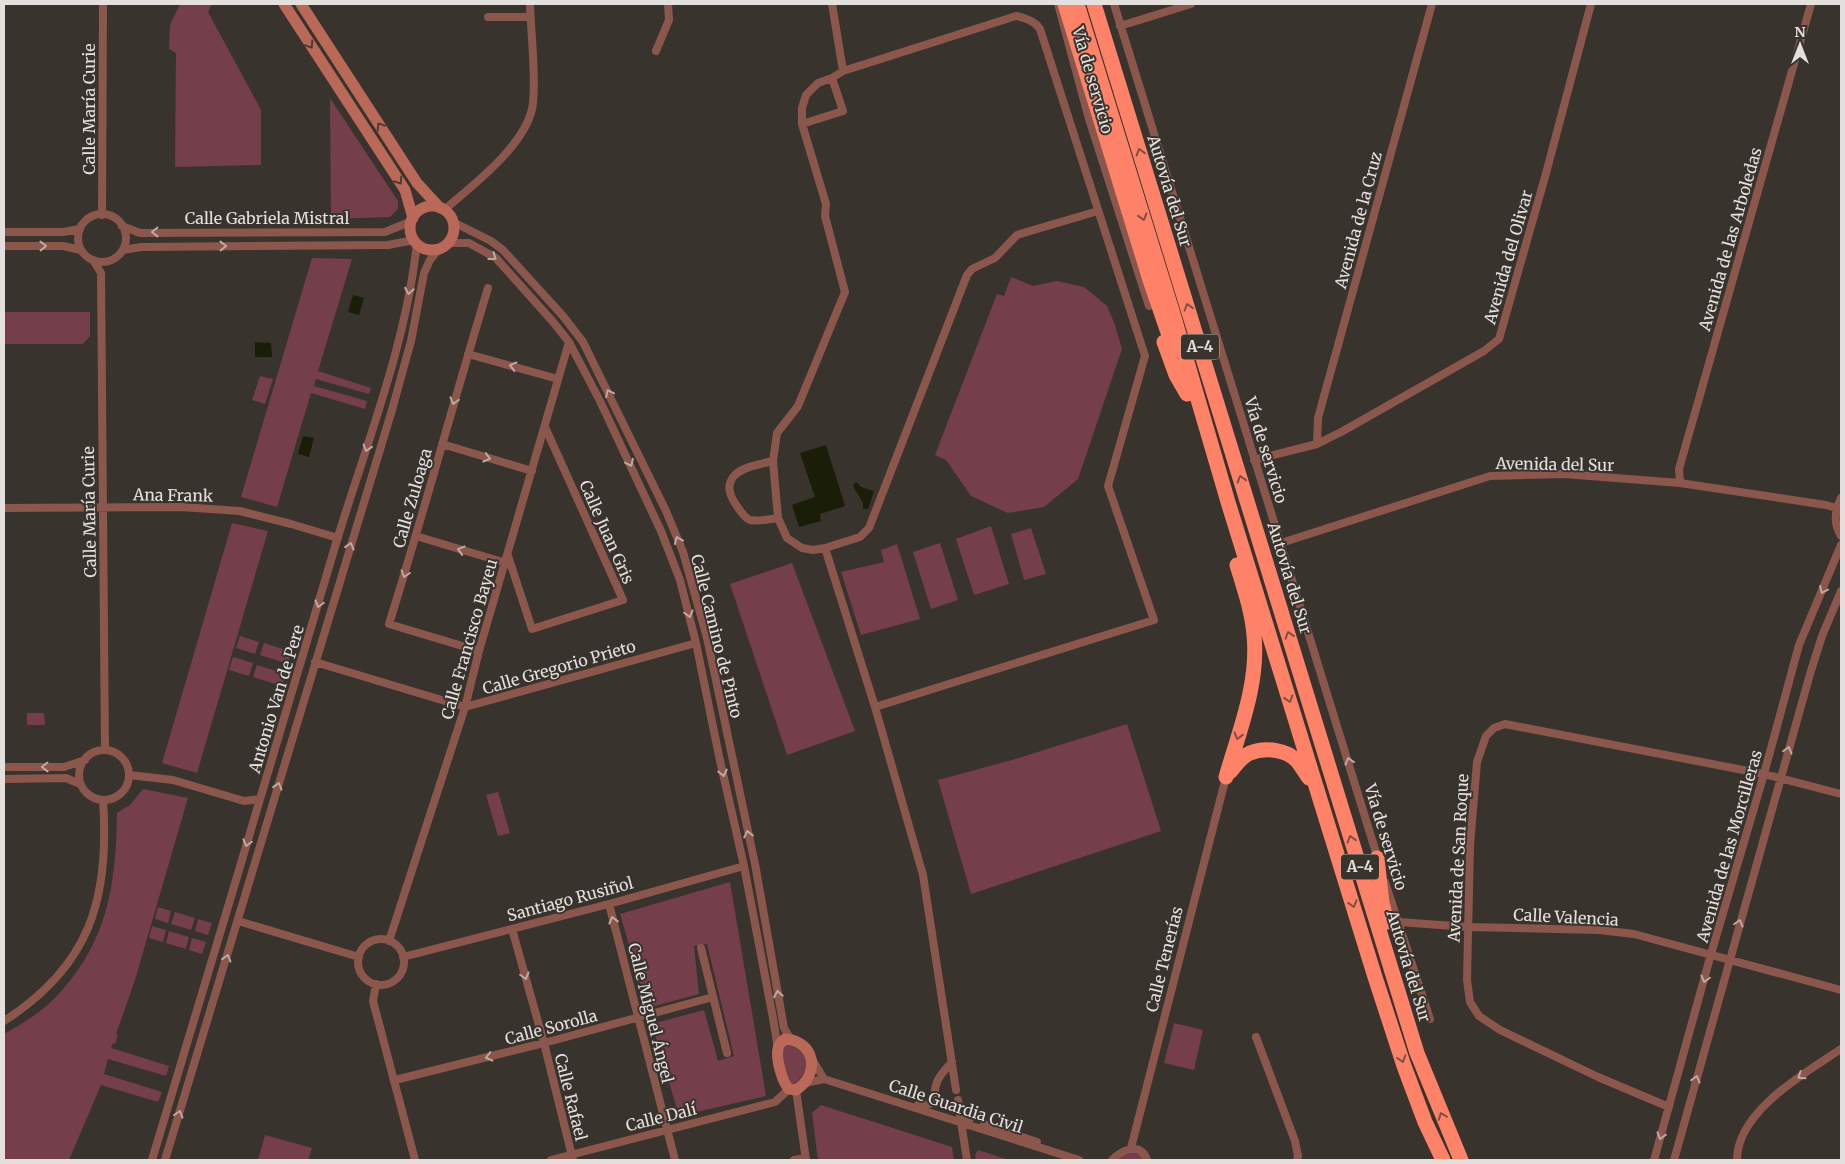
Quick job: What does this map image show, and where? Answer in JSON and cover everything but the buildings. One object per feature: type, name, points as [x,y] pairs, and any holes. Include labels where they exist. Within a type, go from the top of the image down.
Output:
[{"type":"highway","points":[[1065,4],[1150,280],[1182,372],[1187,394]]},
{"type":"highway","name":"Autovía del Sur","points":[[1077,4],[1228,502],[1404,1066],[1425,1122],[1443,1160]]},
{"type":"highway","name":"Autovía del Sur","points":[[1094,4],[1417,1052],[1461,1160]]},
{"type":"highway","points":[[1149,306],[1176,375],[1187,394],[1202,412]]},
{"type":"highway","points":[[1226,777],[1249,697],[1255,648],[1248,602],[1233,552],[1228,502]]},
{"type":"highway","points":[[1226,777],[1238,762],[1249,753],[1264,750],[1278,751],[1289,754],[1297,761],[1317,791]]},
{"type":"highway","points":[[1378,858],[1382,903],[1413,1015],[1417,1052]]},
{"type":"highway","points":[[1425,1122],[1431,1151],[1435,1160]]},
{"type":"street","name":"Calle María Curie","points":[[102,215],[103,4]]},
{"type":"street","points":[[284,4],[405,190],[412,219]]},
{"type":"street","points":[[302,4],[417,183],[442,209],[453,222],[454,233],[444,246],[425,249],[415,242],[410,230],[412,219],[416,213],[427,207],[442,209],[514,145],[526,123],[533,105],[530,4]]},
{"type":"street","points":[[656,51],[669,20],[668,4]]},
{"type":"street","points":[[832,4],[843,71]]},
{"type":"street","name":"Vía de servicio","points":[[1058,4],[1089,119],[1149,306]]},
{"type":"street","name":"Vía de servicio","points":[[1114,4],[1254,460],[1430,1019]]},
{"type":"street","points":[[1120,26],[1192,4]]},
{"type":"street","name":"Avenida de la Cruz","points":[[1317,444],[1318,418],[1432,4]]},
{"type":"street","name":"Avenida del Olivar","points":[[1254,460],[1317,444],[1484,351],[1499,339],[1543,186],[1591,4]]},
{"type":"street","name":"Avenida de las Arboledas","points":[[1680,483],[1679,469],[1811,4]]},
{"type":"street","points":[[875,707],[1154,620],[1108,486],[1145,356],[1043,38],[1037,24],[1024,17],[1016,16],[843,71],[832,78],[818,83],[806,95],[802,108],[802,124],[826,204],[825,216],[845,292],[798,406],[777,433],[773,461],[778,518],[787,538],[802,548],[813,550],[825,548],[860,537],[869,528],[967,275],[972,269],[995,258],[1017,235],[1098,210]]},
{"type":"street","points":[[488,17],[530,17]]},
{"type":"street","points":[[802,124],[843,111],[832,78]]},
{"type":"street","points":[[92,260],[101,273],[109,261],[122,250],[126,239],[122,226],[115,219],[102,215],[88,219],[80,229],[78,243],[86,257],[101,262],[109,261]]},
{"type":"street","name":"Calle Gabriela Mistral","points":[[122,226],[140,232],[385,232],[412,219]]},
{"type":"street","name":"Calle Camino de Pinto","points":[[453,222],[491,241],[503,250],[563,316],[583,342],[666,511],[683,552],[707,638],[755,864],[784,1028],[792,1040]]},
{"type":"street","points":[[4,232],[63,232],[80,229]]},
{"type":"street","name":"Calle Gabriela Mistral","points":[[122,250],[141,247],[388,245],[415,242]]},
{"type":"street","name":"Antonio Van de Pere","points":[[152,1160],[226,918],[255,814],[338,538],[400,338],[415,242]]},
{"type":"street","name":"Calle Camino de Pinto","points":[[444,246],[469,243],[496,258],[569,342],[600,401],[661,531],[680,580],[696,643],[744,866],[778,1049]]},
{"type":"street","points":[[4,246],[63,246],[81,250]]},
{"type":"street","name":"Antonio Van de Pere","points":[[165,1160],[409,350],[424,273],[430,260],[444,246]]},
{"type":"street","name":"Calle María Curie","points":[[101,273],[105,750]]},
{"type":"street","name":"Calle Zuloaga","points":[[479,651],[389,624],[488,288]]},
{"type":"street","name":"Calle Francisco Bayeu","points":[[389,941],[465,707],[479,651],[569,342]]},
{"type":"street","points":[[468,354],[558,379]]},
{"type":"street","name":"Calle Juan Gris","points":[[507,560],[532,629],[623,600],[545,427]]},
{"type":"street","points":[[442,444],[532,471]]},
{"type":"street","points":[[773,461],[744,469],[735,475],[730,484],[730,492],[744,517],[752,520],[778,518]]},
{"type":"street","name":"Avenida del Sur","points":[[1281,543],[1490,476],[1564,474],[1680,483],[1836,508]]},
{"type":"street","points":[[1841,498],[1836,508],[1835,519],[1841,536]]},
{"type":"street","name":"Ana Frank","points":[[4,508],[181,507],[240,512],[338,538]]},
{"type":"street","points":[[416,536],[507,560]]},
{"type":"street","name":"Avenida de las Morcilleras","points":[[1654,1160],[1799,645],[1841,545]]},
{"type":"street","points":[[825,548],[875,707],[923,875],[956,1090]]},
{"type":"street","name":"Avenida de las Morcilleras","points":[[1674,1160],[1810,674],[1822,636],[1841,591]]},
{"type":"street","name":"Calle Gregorio Prieto","points":[[315,662],[465,707],[696,643]]},
{"type":"street","name":"Avenida de San Roque","points":[[1669,1107],[1500,1030],[1479,1016],[1470,1002],[1466,980],[1470,846],[1477,762],[1486,736],[1494,728],[1504,724],[1764,774],[1841,794]]},
{"type":"street","points":[[4,779],[66,778],[80,784],[89,795],[103,800],[118,796],[128,783],[129,775],[124,761],[112,752],[105,750],[97,751],[85,760],[80,767],[80,784]]},
{"type":"street","points":[[4,768],[64,767],[85,760]]},
{"type":"street","points":[[129,775],[173,780],[244,801],[260,799]]},
{"type":"street","name":"Calle Tenerías","points":[[1131,1148],[1226,777]]},
{"type":"street","points":[[4,1021],[40,995],[71,961],[95,912],[104,861],[103,800]]},
{"type":"street","points":[[244,801],[255,814]]},
{"type":"street","name":"Santiago Rusiñol","points":[[403,957],[609,904],[744,866]]},
{"type":"street","name":"Calle Miguel Ángel","points":[[609,904],[675,1160]]},
{"type":"street","points":[[238,920],[359,957]]},
{"type":"street","name":"Calle Valencia","points":[[1399,922],[1468,927],[1599,930],[1634,934],[1841,990]]},
{"type":"street","name":"Calle Rafael","points":[[512,929],[544,1043],[572,1157]]},
{"type":"street","points":[[374,941],[389,941],[400,950],[403,957],[402,971],[398,978],[385,985],[376,984],[365,978],[360,972],[358,965],[359,957],[367,945],[374,941]]},
{"type":"street","points":[[701,948],[727,1053]]},
{"type":"street","points":[[376,984],[373,1001],[415,1160]]},
{"type":"street","name":"Calle Sorolla","points":[[395,1080],[544,1043],[713,997]]},
{"type":"street","points":[[1256,1037],[1294,1141],[1298,1156],[1297,1160]]},
{"type":"street","points":[[784,1039],[792,1040],[804,1047],[824,1079],[797,1087],[783,1081],[778,1049],[784,1039]]},
{"type":"street","points":[[1736,1160],[1740,1144],[1748,1126],[1758,1111],[1787,1086],[1841,1049]]},
{"type":"street","points":[[797,1087],[810,1076],[812,1059]]},
{"type":"street","points":[[906,1104],[925,1105],[934,1102],[937,1081],[952,1062]]},
{"type":"street","name":"Calle Guardia Civil","points":[[824,1079],[1079,1160]]},
{"type":"street","points":[[794,1160],[806,1159],[797,1087]]},
{"type":"street","name":"Calle Dalí","points":[[551,1160],[572,1157],[778,1101],[797,1087]]},
{"type":"street","points":[[958,1100],[961,1116],[1027,1138],[1044,1145],[1051,1151]]},
{"type":"street","points":[[961,1122],[967,1160]]},
{"type":"street","points":[[1105,1160],[1131,1148],[1140,1150],[1145,1154],[1147,1160]]},
{"type":"shaded area","points":[[180,4],[212,4],[208,12],[261,110],[261,165],[175,167],[176,53],[169,49],[170,25]]},
{"type":"shaded area","points":[[330,98],[398,201],[398,209],[390,217],[331,219]]},
{"type":"shaded area","points":[[312,258],[352,259],[318,371],[371,388],[369,394],[316,379],[314,386],[367,401],[365,409],[311,393],[277,507],[241,497]]},
{"type":"shaded area","points":[[1011,277],[1033,286],[1057,281],[1084,287],[1107,306],[1122,349],[1078,479],[1044,507],[1008,513],[971,496],[946,460],[935,455],[997,294],[1004,296]]},
{"type":"shaded area","points":[[353,295],[364,298],[359,315],[348,312]]},
{"type":"shaded area","points":[[4,312],[90,312],[90,336],[83,344],[4,344]]},
{"type":"shaded area","points":[[255,342],[271,343],[272,357],[255,357]]},
{"type":"shaded area","points":[[260,376],[273,379],[265,404],[252,400]]},
{"type":"shaded area","points":[[303,436],[314,438],[309,457],[298,454]]},
{"type":"shaded area","points":[[826,445],[845,506],[820,514],[821,521],[799,527],[792,505],[815,497],[800,453]]},
{"type":"shaded area","points":[[856,482],[861,487],[874,491],[868,509],[863,509],[863,503],[853,486]]},
{"type":"shaded area","points":[[232,523],[268,531],[197,773],[162,763]]},
{"type":"shaded area","points":[[991,526],[1009,584],[974,595],[956,539]]},
{"type":"shaded area","points":[[1031,528],[1046,574],[1024,580],[1011,534]]},
{"type":"shaded area","points":[[940,543],[958,600],[931,609],[913,552]]},
{"type":"shaded area","points":[[897,544],[920,619],[861,635],[841,572],[884,562],[881,550]]},
{"type":"shaded area","points":[[792,563],[855,731],[787,755],[730,584]]},
{"type":"shaded area","points":[[240,636],[259,642],[255,654],[236,648]]},
{"type":"shaded area","points":[[264,643],[292,652],[288,664],[260,655]]},
{"type":"shaded area","points":[[233,657],[253,663],[249,676],[229,670]]},
{"type":"shaded area","points":[[257,665],[286,674],[282,686],[253,677]]},
{"type":"shaded area","points":[[27,713],[44,713],[45,725],[27,725]]},
{"type":"shaded area","points":[[1127,724],[1161,831],[971,894],[938,780],[1012,760]]},
{"type":"shaded area","points":[[143,789],[188,798],[134,983],[116,1034],[118,1035],[115,1044],[113,1043],[111,1048],[169,1066],[166,1076],[108,1059],[104,1074],[162,1092],[158,1102],[101,1085],[69,1160],[4,1160],[4,1034],[48,1004],[69,982],[83,963],[94,943],[108,902],[115,859],[117,813],[130,805]]},
{"type":"shaded area","points":[[498,792],[510,833],[498,836],[486,795]]},
{"type":"shaded area","points":[[730,882],[766,1096],[679,1116],[652,1024],[704,1010],[718,1061],[734,1056],[707,944],[694,946],[699,994],[647,1008],[620,914]]},
{"type":"shaded area","points":[[158,907],[171,911],[168,923],[155,919]]},
{"type":"shaded area","points":[[175,912],[195,918],[191,930],[171,924]]},
{"type":"shaded area","points":[[198,919],[212,923],[208,935],[195,931]]},
{"type":"shaded area","points":[[152,926],[166,930],[163,942],[149,938]]},
{"type":"shaded area","points":[[169,931],[189,937],[186,949],[166,943]]},
{"type":"shaded area","points":[[192,938],[206,942],[202,954],[189,950]]},
{"type":"shaded area","points":[[1174,1023],[1203,1030],[1194,1070],[1164,1063]]},
{"type":"shaded area","points":[[786,1044],[801,1051],[807,1061],[805,1072],[794,1085],[786,1080],[782,1049]]},
{"type":"shaded area","points":[[821,1105],[952,1147],[954,1160],[818,1160],[812,1113]]},
{"type":"shaded area","points":[[265,1135],[312,1148],[308,1160],[258,1160]]},
{"type":"shaded area","points":[[978,1150],[1009,1160],[976,1160],[975,1155]]},
{"type":"shaded area","points":[[1133,1153],[1141,1155],[1143,1160],[1118,1160],[1125,1155]]}]
